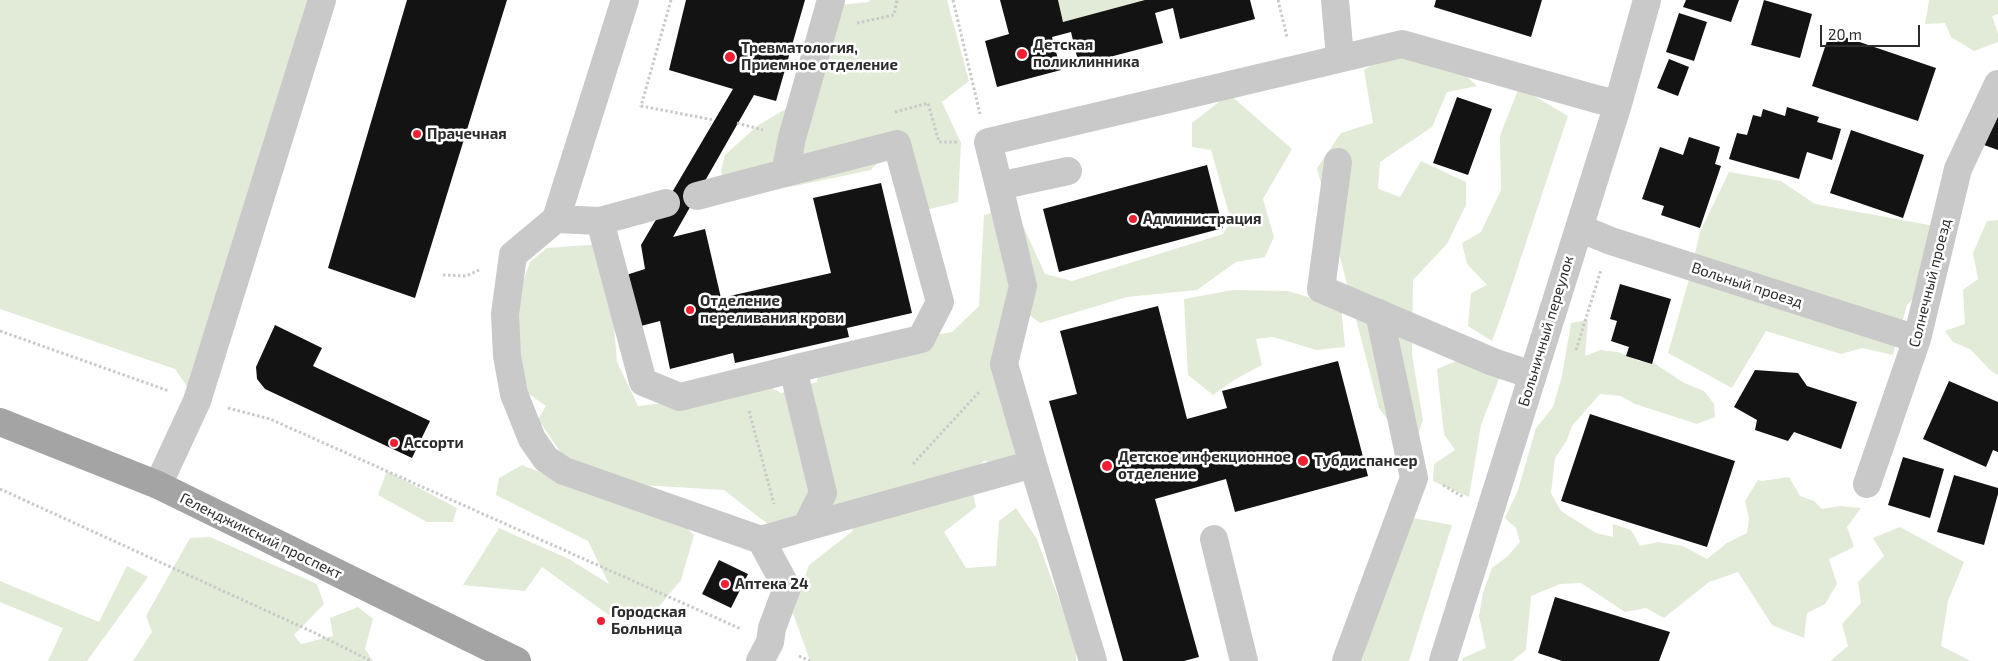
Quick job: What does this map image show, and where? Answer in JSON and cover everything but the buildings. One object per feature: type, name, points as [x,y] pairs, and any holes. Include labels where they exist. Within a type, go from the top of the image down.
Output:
[{"type":"main road","name":"Геленджикский проспект","points":[[0,422],[158,485],[517,661]]},
{"type":"street","points":[[158,485],[197,401],[322,0]]},
{"type":"street","points":[[625,0],[556,219],[513,255],[506,314],[507,356],[514,394],[532,439],[546,458],[564,471],[783,534],[1033,464]]},
{"type":"street","points":[[785,173],[792,138],[830,0]]},
{"type":"street","points":[[1335,0],[1340,58]]},
{"type":"street","name":"Больничный переулок","points":[[1443,661],[1618,104],[1647,0]]},
{"type":"street","points":[[1093,661],[1004,364],[1024,286],[988,142],[1402,44],[1596,100],[1618,104]]},
{"type":"street","name":"Солнечный проезд","points":[[1867,484],[1917,339],[1958,169],[1997,84]]},
{"type":"street","points":[[600,221],[643,382],[680,397],[921,339],[940,302],[897,144],[697,196]]},
{"type":"street","points":[[1338,162],[1321,289],[1493,362],[1532,375]]},
{"type":"street","points":[[999,186],[1068,171]]},
{"type":"street","points":[[556,219],[600,221],[666,203]]},
{"type":"street","name":"Вольный проезд","points":[[1578,228],[1611,241],[1917,339]]},
{"type":"street","points":[[1346,661],[1414,478],[1379,314]]},
{"type":"street","points":[[765,652],[787,588],[783,534],[823,493],[793,369]]},
{"type":"street","points":[[1214,539],[1244,661]]},
{"type":"path","points":[[671,0],[641,106],[714,120]]},
{"type":"path","points":[[822,31],[894,15],[898,0]]},
{"type":"path","points":[[952,0],[980,115],[990,113]]},
{"type":"path","points":[[1278,0],[1288,38],[1278,40]]},
{"type":"path","points":[[0,332],[197,401],[270,419],[765,652],[810,661]]},
{"type":"path","points":[[912,465],[1004,364]]},
{"type":"path","points":[[742,382],[783,534]]},
{"type":"path","points":[[0,489],[315,633],[371,661]]},
{"type":"green space","points":[[0,0],[316,0],[197,401],[175,369],[0,309]]},
{"type":"green space","points":[[870,0],[947,0],[969,81],[942,102],[961,143],[958,202],[922,211],[891,149],[871,170],[790,187],[749,187],[725,184],[721,171],[725,155],[757,126],[804,98],[828,6],[869,2]]},
{"type":"green space","points":[[1058,0],[1145,0],[1145,1],[1063,22]]},
{"type":"green space","points":[[1929,0],[1998,0],[1998,14],[1992,16],[1998,34],[1998,42],[1974,51],[1951,37],[1945,23],[1925,24]]},
{"type":"green space","points":[[1387,55],[1455,66],[1477,86],[1447,92],[1432,127],[1380,162],[1378,189],[1400,197],[1421,161],[1466,182],[1466,205],[1447,244],[1413,280],[1412,355],[1423,420],[1415,443],[1391,424],[1379,408],[1317,168],[1341,133],[1373,123],[1364,70]]},
{"type":"green space","points":[[1519,87],[1568,116],[1492,341],[1468,326],[1471,293],[1487,285],[1467,264],[1462,243],[1481,232],[1501,190],[1500,136]]},
{"type":"green space","points":[[1229,94],[1292,149],[1263,199],[1274,237],[1265,257],[1236,262],[1197,290],[1127,297],[1040,323],[1015,304],[1023,463],[1005,465],[984,461],[969,474],[976,507],[944,532],[966,568],[996,566],[999,521],[1016,508],[1037,539],[1076,646],[1076,661],[810,661],[793,613],[809,565],[854,530],[813,511],[769,525],[724,490],[640,485],[597,473],[563,456],[538,419],[546,406],[523,390],[517,300],[530,262],[547,248],[603,244],[613,313],[617,362],[638,406],[680,401],[767,385],[781,393],[817,382],[819,356],[952,332],[979,306],[984,215],[1014,206],[1045,274],[1072,281],[1223,234],[1231,221],[1211,150],[1192,147],[1192,123]]},
{"type":"green space","points":[[1729,172],[1781,181],[1815,204],[1940,227],[1935,273],[1907,305],[1893,355],[1862,348],[1841,354],[1766,331],[1732,388],[1668,353],[1700,232]]},
{"type":"green space","points":[[1998,220],[1998,375],[1991,371],[1970,349],[1953,342],[1945,331],[1965,324],[1963,290],[1978,279],[1973,253],[1987,221]]},
{"type":"green space","points":[[1233,290],[1288,291],[1341,307],[1345,347],[1316,350],[1273,337],[1256,339],[1262,365],[1234,380],[1213,395],[1188,375],[1184,299]]},
{"type":"green space","points":[[1588,320],[1585,356],[1600,350],[1618,352],[1639,361],[1651,361],[1684,383],[1704,391],[1714,404],[1715,417],[1697,424],[1635,404],[1621,396],[1600,394],[1572,426],[1567,440],[1555,458],[1551,493],[1561,511],[1596,533],[1613,537],[1613,524],[1631,530],[1640,546],[1658,542],[1683,546],[1707,559],[1727,543],[1747,533],[1749,519],[1745,501],[1758,480],[1789,477],[1800,496],[1814,501],[1822,509],[1840,506],[1861,508],[1847,527],[1854,547],[1829,559],[1837,584],[1825,604],[1807,613],[1804,638],[1772,625],[1738,572],[1709,582],[1664,618],[1646,608],[1625,612],[1581,583],[1560,584],[1531,596],[1526,650],[1512,661],[1462,661],[1463,658],[1486,648],[1479,616],[1483,593],[1492,568],[1508,556],[1520,542],[1516,528],[1505,518],[1518,490],[1536,428],[1553,407],[1562,376],[1571,323]]},
{"type":"green space","points":[[1471,355],[1500,376],[1481,425],[1469,497],[1433,481],[1434,464],[1455,450],[1444,434],[1437,369]]},
{"type":"green space","points":[[522,465],[640,512],[670,512],[694,535],[681,580],[656,610],[610,616],[542,567],[525,591],[463,585],[499,528],[569,559],[609,584],[588,541],[496,495],[499,478]]},
{"type":"green space","points":[[387,471],[457,508],[453,522],[427,522],[378,495]]},
{"type":"green space","points":[[1408,517],[1452,525],[1409,661],[1347,661]]},
{"type":"green space","points":[[1900,527],[1964,562],[1948,601],[1941,646],[1971,661],[1830,661],[1848,646],[1842,624],[1861,603],[1858,582],[1884,556],[1873,538]]},
{"type":"green space","points":[[210,537],[317,584],[324,604],[294,635],[301,644],[333,636],[330,618],[358,607],[373,619],[365,649],[373,661],[133,661],[152,632],[146,616],[190,538]]},
{"type":"green space","points":[[127,566],[148,577],[87,661],[48,661],[63,628],[0,602],[0,581],[99,622]]},
{"type":"place","name":"Детская поликлинника","points":[[1022,54]]},
{"type":"place","name":"Тревматология, Приемное отделение","points":[[730,57]]},
{"type":"place","name":"Прачечная","points":[[417,134]]},
{"type":"place","name":"Администрация","points":[[1133,219]]},
{"type":"place","name":"Отделение переливания крови","points":[[690,310]]},
{"type":"place","name":"Ассорти","points":[[394,443]]},
{"type":"place","name":"Тубдиспансер","points":[[1303,461]]},
{"type":"place","name":"Детское инфекционное отделение","points":[[1107,466]]},
{"type":"place","name":"Аптека 24","points":[[725,584]]},
{"type":"place","name":"Городская Больница","points":[[601,621]]}]
